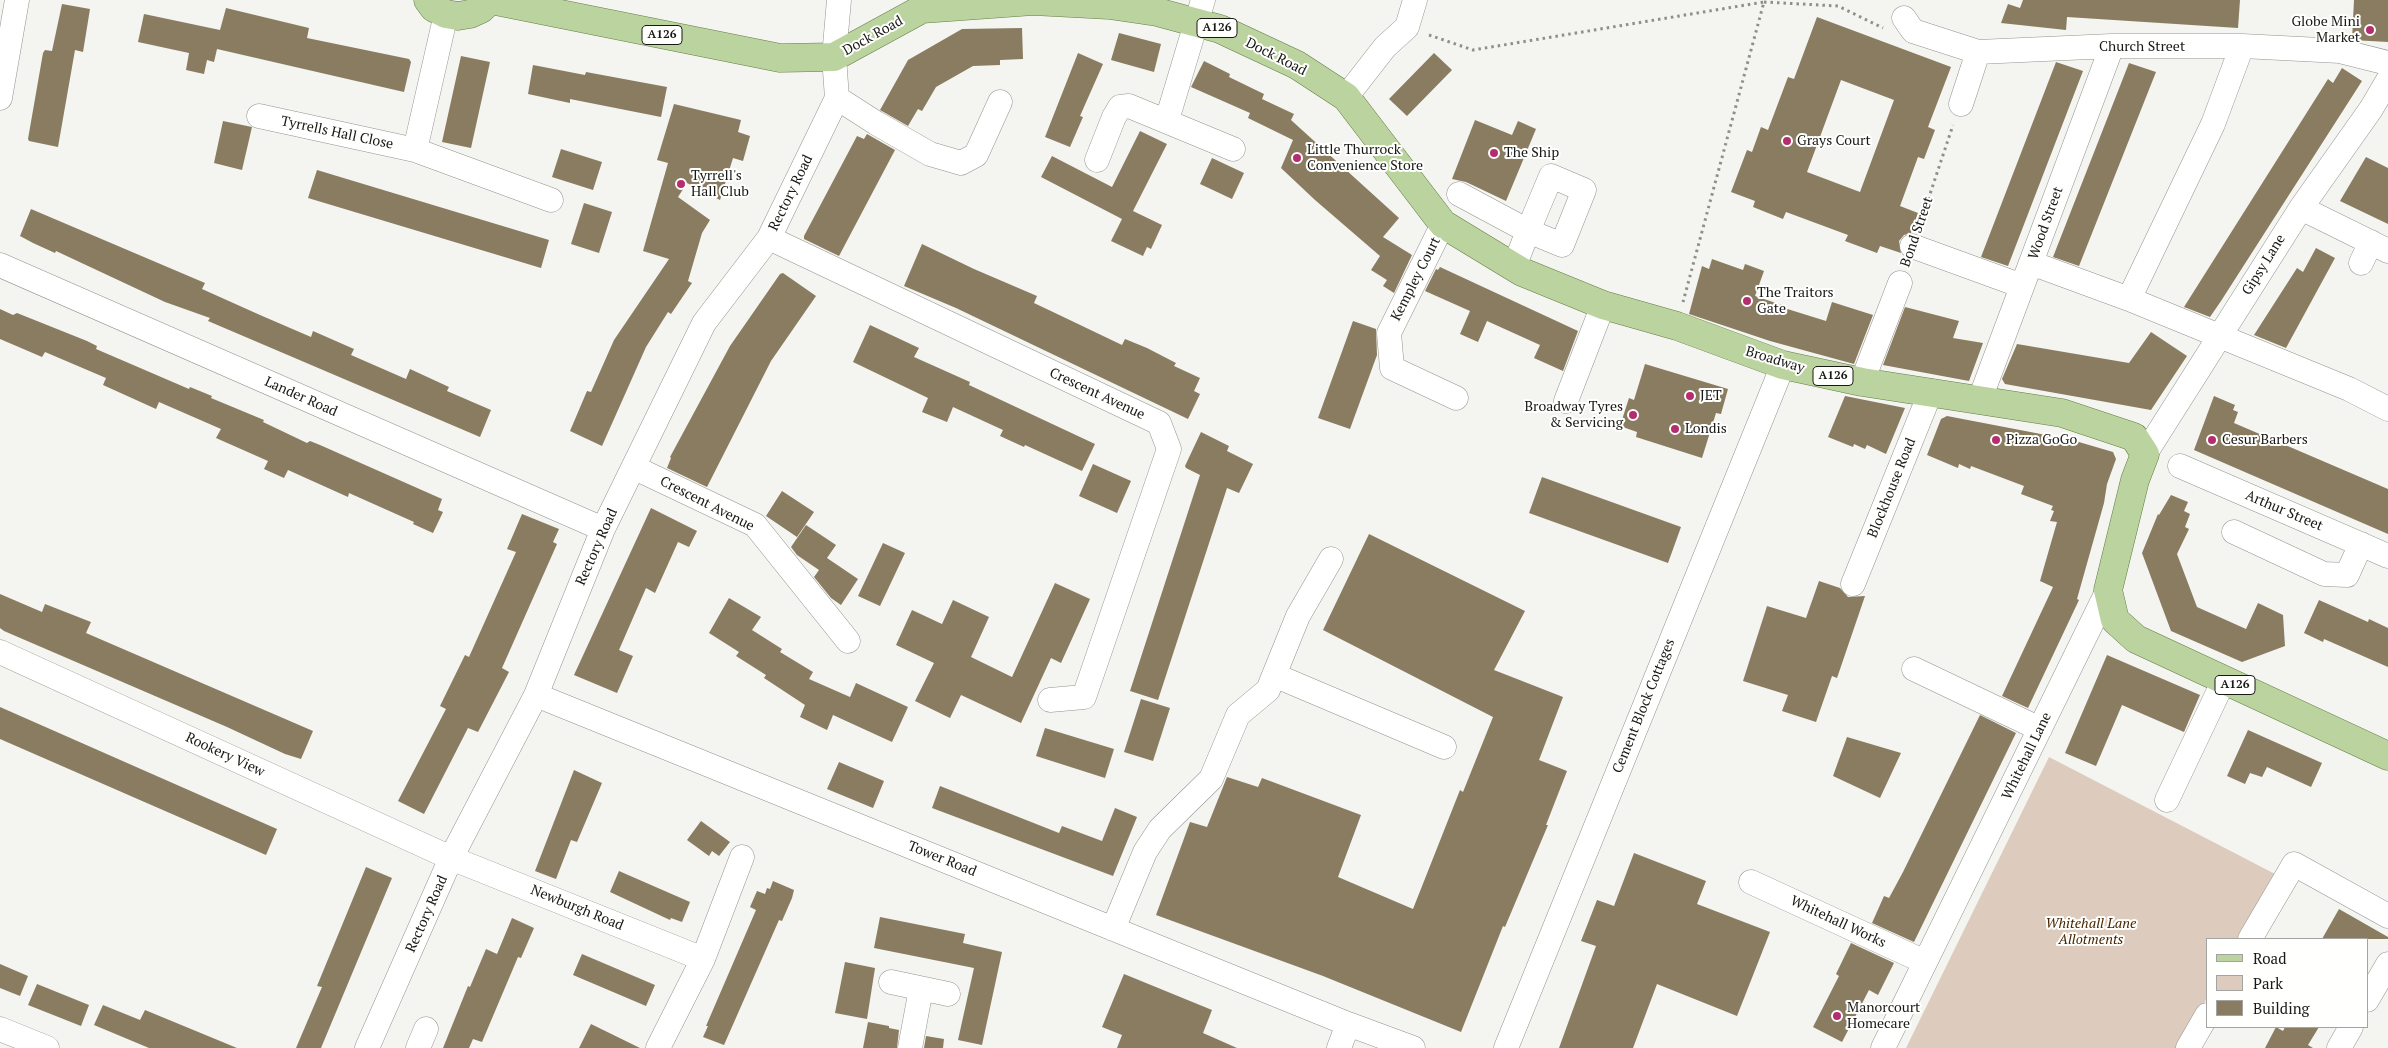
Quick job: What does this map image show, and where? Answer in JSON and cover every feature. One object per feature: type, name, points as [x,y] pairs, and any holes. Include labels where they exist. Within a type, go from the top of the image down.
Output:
[{"type":"main road","name":"Dock Road","points":[[437,7],[458,16],[470,14],[481,9],[490,0],[780,58],[834,57],[922,9],[1033,1],[1109,5],[1157,12],[1199,11],[1220,29],[1289,61],[1346,96],[1443,224],[1518,270]]},
{"type":"main road","name":"Broadway","points":[[1518,270],[1602,305],[1677,326],[1783,365],[1862,382],[2062,413],[2134,437],[2145,454]]},
{"type":"main road","name":"Whitehall Lane","points":[[2108,590],[2135,480],[2145,454]]},
{"type":"main road","name":"A126","points":[[2108,590],[2115,620],[2136,639],[2388,756]]},
{"type":"street","points":[[0,98],[17,0]]},
{"type":"street","points":[[839,0],[834,57],[837,98],[876,123],[930,154],[961,163],[976,155],[1000,102]]},
{"type":"street","points":[[1346,96],[1385,47],[1407,27],[1414,0]]},
{"type":"street","points":[[415,150],[437,7]]},
{"type":"street","points":[[1167,120],[1199,11]]},
{"type":"street","name":"Church Street","points":[[1909,25],[1978,52],[2112,46],[2242,46],[2281,39],[2388,63]]},
{"type":"street","name":"Wood Street","points":[[1980,400],[2112,46]]},
{"type":"street","points":[[2129,299],[2213,124],[2242,46]]},
{"type":"street","points":[[1958,110],[1978,52]]},
{"type":"street","name":"Gipsy Lane","points":[[2145,454],[2301,208],[2379,114],[2388,80]]},
{"type":"street","name":"Rectory Road","points":[[368,1048],[451,858],[536,695],[603,529],[635,468],[704,323],[769,238],[837,98]]},
{"type":"street","points":[[1097,160],[1114,117],[1120,107],[1128,106],[1167,120],[1233,149]]},
{"type":"street","name":"Tyrrells Hall Close","points":[[259,116],[415,150],[551,200]]},
{"type":"street","points":[[1459,194],[1528,231],[1518,270]]},
{"type":"street","points":[[2301,208],[2373,252]]},
{"type":"street","name":"Kempley Court","points":[[1443,224],[1389,333],[1392,368],[1456,398]]},
{"type":"street","name":"Crescent Avenue","points":[[769,238],[1159,423],[1169,449],[1084,697],[1050,700]]},
{"type":"street","points":[[1912,246],[2022,286]]},
{"type":"street","points":[[2031,263],[2129,299],[2348,389],[2388,408]]},
{"type":"street","name":"Lander Road","points":[[0,266],[603,529]]},
{"type":"street","name":"Bond Street","points":[[1862,382],[1900,283]]},
{"type":"street","points":[[1566,401],[1602,305]]},
{"type":"street","name":"Cement Block Cottages","points":[[1506,1048],[1783,365]]},
{"type":"street","name":"Blockhouse Road","points":[[1853,584],[1931,392]]},
{"type":"street","name":"Arthur Street","points":[[2180,466],[2388,556]]},
{"type":"street","name":"Crescent Avenue","points":[[635,468],[755,525],[848,641]]},
{"type":"street","points":[[2234,532],[2324,574],[2347,575],[2361,544]]},
{"type":"street","points":[[1113,929],[1145,852],[1160,829],[1211,778],[1238,715],[1268,690],[1298,616],[1331,559]]},
{"type":"street","name":"Whitehall Lane","points":[[1883,1048],[2108,590]]},
{"type":"street","name":"Rookery View","points":[[0,652],[451,858]]},
{"type":"street","points":[[1914,669],[2040,730]]},
{"type":"street","points":[[1274,675],[1444,747]]},
{"type":"street","points":[[2167,800],[2224,680]]},
{"type":"street","name":"Tower Road","points":[[536,695],[1348,1024],[1412,1048]]},
{"type":"street","points":[[658,1048],[703,958],[742,857]]},
{"type":"street","name":"Newburgh Road","points":[[451,858],[703,958]]},
{"type":"street","points":[[2251,938],[2294,864],[2388,916]]},
{"type":"street","name":"Whitehall Works","points":[[1751,882],[1925,962]]},
{"type":"street","points":[[2368,998],[2388,964]]},
{"type":"street","points":[[891,982],[948,994]]},
{"type":"street","points":[[910,1048],[921,989]]},
{"type":"street","points":[[2188,1048],[2206,1017]]},
{"type":"street","points":[[1338,1048],[1348,1024]]},
{"type":"street","points":[[2339,1048],[2350,1028]]},
{"type":"street","points":[[0,1029],[46,1048]]},
{"type":"path","points":[[1407,27],[1473,50],[1764,2],[1838,6],[1899,35],[1909,25]]},
{"type":"path","points":[[1677,326],[1764,2]]},
{"type":"path","name":"Bond Street","points":[[1912,246],[1958,110]]},
{"type":"green space","name":"Whitehall Lane Allotments","points":[[2049,757],[2277,875],[2241,938],[2206,938],[2206,1000],[2178,1048],[1906,1048]]},
{"type":"building","points":[[2023,0],[2240,0],[2238,28],[2067,17],[2066,30],[2001,23],[2008,4],[2020,8]]},
{"type":"building","name":"Globe Mini Market","points":[[2354,0],[2388,0],[2388,42],[2352,40]]},
{"type":"building","points":[[62,4],[90,9],[83,52],[75,50],[58,147],[29,141],[28,139],[43,53],[45,50],[52,51]]},
{"type":"building","points":[[226,8],[309,28],[307,38],[409,59],[411,62],[404,92],[217,49],[214,62],[207,60],[204,74],[186,70],[189,53],[138,42],[144,14],[220,30]]},
{"type":"building","name":"Grays Court","points":[[1817,17],[1951,67],[1928,127],[1935,130],[1924,159],[1918,157],[1900,206],[1918,213],[1911,233],[1904,235],[1899,241],[1901,253],[1880,246],[1877,253],[1845,241],[1848,235],[1786,212],[1783,219],[1753,207],[1755,201],[1731,192],[1747,150],[1752,152],[1761,127],[1768,130],[1788,77],[1794,79]],"holes":[[[1841,80],[1894,100],[1860,192],[1807,172]]]},
{"type":"building","points":[[1022,28],[1023,59],[1000,60],[1000,65],[973,66],[936,87],[922,111],[918,109],[908,126],[880,110],[908,60],[962,29]]},
{"type":"building","points":[[1119,33],[1161,44],[1154,72],[1111,60]]},
{"type":"building","points":[[1078,53],[1103,64],[1080,116],[1083,117],[1070,147],[1045,137]]},
{"type":"building","points":[[1434,53],[1452,70],[1407,116],[1389,99]]},
{"type":"building","points":[[461,56],[490,62],[471,148],[442,142]]},
{"type":"building","points":[[1204,61],[1230,74],[1229,77],[1264,94],[1262,99],[1294,114],[1291,120],[1399,218],[1383,237],[1412,255],[1394,293],[1383,286],[1387,280],[1371,270],[1380,256],[1281,168],[1293,140],[1248,118],[1250,113],[1191,87]]},
{"type":"building","points":[[2056,62],[2083,71],[2008,266],[1981,257]]},
{"type":"building","points":[[2129,63],[2156,72],[2079,266],[2053,257]]},
{"type":"building","points":[[533,65],[585,75],[586,72],[667,87],[661,117],[570,99],[570,103],[528,94]]},
{"type":"building","points":[[2342,68],[2362,81],[2221,301],[2210,317],[2184,307],[2328,79],[2333,83]]},
{"type":"building","points":[[674,104],[741,120],[738,132],[750,136],[743,161],[733,158],[720,200],[687,183],[678,197],[710,220],[702,233],[688,281],[692,283],[671,314],[668,312],[646,347],[602,446],[570,431],[587,391],[591,392],[614,340],[669,259],[643,251],[668,163],[657,160]]},
{"type":"building","name":"The Ship","points":[[1475,120],[1512,135],[1518,121],[1536,129],[1506,201],[1466,182],[1452,179]]},
{"type":"building","points":[[223,121],[252,127],[242,170],[214,163]]},
{"type":"building","points":[[1140,131],[1167,144],[1133,211],[1162,225],[1151,249],[1147,247],[1143,256],[1111,241],[1122,219],[1041,177],[1052,156],[1112,187]]},
{"type":"building","points":[[867,134],[895,150],[839,256],[804,239],[804,236],[857,136],[864,139]]},
{"type":"building","points":[[561,149],[602,162],[593,190],[552,177]]},
{"type":"building","points":[[2366,157],[2388,168],[2388,224],[2340,201]]},
{"type":"building","points":[[1212,158],[1244,173],[1232,199],[1200,184]]},
{"type":"building","points":[[317,170],[549,240],[541,268],[308,198]]},
{"type":"building","points":[[584,203],[612,212],[599,253],[571,244]]},
{"type":"building","points":[[31,209],[205,283],[202,289],[260,315],[311,337],[313,331],[354,349],[351,355],[406,379],[410,369],[449,387],[447,391],[491,410],[480,437],[208,321],[210,318],[165,302],[56,251],[55,253],[33,243],[20,236]]},
{"type":"building","points":[[922,244],[1037,296],[1034,303],[1122,345],[1125,339],[1147,348],[1176,363],[1174,366],[1200,378],[1194,391],[1200,394],[1188,419],[956,308],[904,286]]},
{"type":"building","points":[[2316,248],[2335,258],[2286,348],[2254,335],[2297,268],[2303,272]]},
{"type":"building","points":[[1712,259],[1743,270],[1745,264],[1764,271],[1755,296],[1782,305],[1781,307],[1826,321],[1832,302],[1873,315],[1854,364],[1770,341],[1689,314],[1702,266],[1709,269]]},
{"type":"building","points":[[1440,267],[1578,331],[1563,371],[1534,358],[1540,345],[1487,321],[1478,342],[1460,334],[1470,311],[1425,291],[1436,269],[1438,270]]},
{"type":"building","points":[[783,273],[816,296],[771,361],[707,487],[667,468],[670,457],[730,346],[780,274]]},
{"type":"building","points":[[1905,307],[1959,321],[1953,338],[1983,343],[1969,381],[1883,365]]},
{"type":"building","points":[[0,309],[13,315],[17,313],[87,341],[97,346],[96,349],[189,389],[190,387],[212,396],[211,398],[264,420],[263,422],[307,443],[310,441],[320,445],[442,499],[438,510],[443,512],[433,533],[413,524],[414,522],[349,493],[348,497],[288,470],[284,478],[264,469],[268,461],[216,438],[221,429],[159,402],[156,409],[103,385],[106,378],[45,352],[42,357],[0,339]]},
{"type":"building","points":[[1353,321],[1376,329],[1377,355],[1350,429],[1318,418]]},
{"type":"building","points":[[870,325],[919,348],[914,357],[970,382],[969,385],[1095,444],[1082,471],[1025,445],[1024,447],[1000,436],[1003,430],[953,407],[947,422],[922,412],[928,398],[853,362]]},
{"type":"building","points":[[2151,332],[2187,356],[2151,410],[2005,384],[2002,379],[2017,344],[2129,363]]},
{"type":"building","points":[[1645,364],[1728,389],[1721,414],[1716,413],[1702,458],[1636,437],[1637,432],[1620,426],[1629,398],[1634,400]]},
{"type":"building","points":[[1845,396],[1905,408],[1886,454],[1867,445],[1865,449],[1854,444],[1853,447],[1828,437]]},
{"type":"building","points":[[2214,396],[2235,405],[2233,410],[2238,412],[2234,423],[2388,489],[2388,534],[2194,450]]},
{"type":"building","points":[[1947,416],[2072,440],[2113,452],[2116,459],[2107,484],[2104,503],[2077,599],[2079,600],[2028,708],[2002,696],[2053,587],[2040,581],[2057,522],[2050,521],[2054,511],[2051,510],[2053,506],[2021,494],[2024,486],[1971,466],[1970,469],[1959,464],[1958,468],[1927,455],[1941,419]]},
{"type":"building","points":[[1201,432],[1229,446],[1227,451],[1253,464],[1239,493],[1227,488],[1158,700],[1130,691],[1200,475],[1185,466]]},
{"type":"building","points":[[1093,464],[1131,481],[1117,513],[1079,496]]},
{"type":"building","points":[[1542,477],[1681,527],[1668,563],[1529,513]]},
{"type":"building","points":[[782,491],[814,512],[797,537],[766,516]]},
{"type":"building","points":[[2171,495],[2188,502],[2184,511],[2190,514],[2185,527],[2189,529],[2177,554],[2197,607],[2246,629],[2258,603],[2283,615],[2285,646],[2242,662],[2171,631],[2142,553],[2158,514]]},
{"type":"building","points":[[651,508],[697,531],[689,547],[678,542],[655,593],[646,588],[619,650],[633,656],[617,693],[574,675]]},
{"type":"building","points":[[522,514],[559,529],[553,542],[557,544],[502,668],[509,672],[478,732],[468,728],[424,814],[398,801],[446,709],[440,706],[465,655],[469,657],[516,552],[507,549]]},
{"type":"building","points":[[806,525],[836,545],[827,558],[858,579],[841,605],[831,598],[814,577],[819,570],[797,555],[791,547]]},
{"type":"building","points":[[1369,534],[1525,611],[1494,670],[1563,697],[1539,760],[1567,771],[1546,825],[1548,825],[1505,927],[1503,926],[1461,1032],[1323,976],[1156,915],[1190,822],[1207,827],[1227,777],[1258,787],[1262,778],[1361,815],[1338,877],[1413,909],[1460,790],[1463,792],[1493,717],[1323,630]]},
{"type":"building","points":[[883,543],[905,553],[880,606],[858,596]]},
{"type":"building","points":[[1819,581],[1840,588],[1848,597],[1865,596],[1837,678],[1832,676],[1816,722],[1782,711],[1788,695],[1743,681],[1767,606],[1806,618]]},
{"type":"building","points":[[1055,583],[1090,599],[1061,663],[1051,658],[1021,723],[961,695],[950,718],[915,701],[934,663],[896,645],[912,610],[942,624],[953,600],[989,617],[971,657],[1012,677]]},
{"type":"building","points":[[0,594],[42,612],[45,604],[91,622],[86,633],[313,731],[301,759],[285,754],[4,631],[0,628]]},
{"type":"building","points":[[729,598],[761,617],[752,630],[782,649],[780,652],[813,672],[809,679],[850,697],[856,683],[908,707],[892,742],[833,715],[827,730],[800,717],[805,705],[764,678],[766,675],[736,656],[739,652],[709,633]]},
{"type":"building","points":[[2319,600],[2368,622],[2369,619],[2388,628],[2388,667],[2324,639],[2323,642],[2304,633]]},
{"type":"building","points":[[2107,655],[2200,695],[2184,732],[2122,705],[2096,766],[2065,753]]},
{"type":"building","points":[[1141,699],[1170,708],[1153,761],[1124,752]]},
{"type":"building","points":[[0,707],[277,829],[266,855],[0,739]]},
{"type":"building","points":[[1980,715],[2016,733],[1914,942],[1872,923],[1884,896],[1889,898],[1903,872]]},
{"type":"building","points":[[1045,728],[1114,749],[1105,778],[1036,756]]},
{"type":"building","points":[[2248,730],[2322,763],[2311,787],[2267,767],[2262,777],[2250,773],[2245,784],[2227,776]]},
{"type":"building","points":[[1847,737],[1901,753],[1880,798],[1833,776]]},
{"type":"building","points":[[839,762],[884,781],[873,808],[827,789]]},
{"type":"building","points":[[574,770],[602,783],[577,842],[571,840],[556,879],[535,871]]},
{"type":"building","points":[[940,786],[1059,833],[1062,826],[1102,841],[1115,808],[1137,817],[1113,876],[932,808]]},
{"type":"building","points":[[701,821],[730,842],[719,856],[712,851],[709,856],[687,840]]},
{"type":"building","points":[[1634,853],[1706,881],[1697,904],[1770,932],[1737,1016],[1657,984],[1633,1048],[1559,1048],[1596,946],[1581,941],[1597,900],[1614,906]]},
{"type":"building","points":[[366,867],[392,878],[321,1048],[296,1048],[322,987],[317,986]]},
{"type":"building","points":[[619,871],[690,902],[682,922],[671,918],[670,920],[610,892]]},
{"type":"building","points":[[773,881],[794,890],[792,898],[782,921],[779,920],[724,1045],[703,1037],[708,1026],[706,1026],[756,910],[750,907],[757,891],[765,894],[767,888],[770,889]]},
{"type":"building","points":[[2339,909],[2388,937],[2388,939],[2368,938],[2323,938]]},
{"type":"building","points":[[880,917],[965,934],[963,943],[1002,952],[982,1045],[958,1040],[974,968],[874,948]]},
{"type":"building","points":[[512,918],[534,928],[521,958],[518,957],[482,1042],[473,1039],[469,1048],[443,1048],[468,986],[470,987],[486,949],[497,954]]},
{"type":"building","points":[[1851,943],[1894,963],[1878,995],[1869,990],[1842,1042],[1813,1027],[1839,976],[1836,974]]},
{"type":"building","points":[[582,954],[655,985],[646,1006],[573,975]]},
{"type":"building","points":[[845,962],[875,968],[867,1019],[835,1013]]},
{"type":"building","points":[[0,964],[28,976],[20,996],[0,988]]},
{"type":"building","points":[[1124,974],[1212,1010],[1203,1033],[1237,1048],[1117,1048],[1122,1035],[1102,1027]]},
{"type":"building","points":[[37,984],[89,1005],[81,1026],[28,1005]]},
{"type":"building","points":[[103,1005],[140,1020],[145,1010],[237,1048],[149,1048],[94,1025]]},
{"type":"building","points":[[868,1022],[899,1030],[897,1048],[863,1048]]},
{"type":"building","points":[[591,1024],[640,1048],[579,1048]]},
{"type":"building","points":[[2275,1028],[2283,1031],[2284,1028],[2318,1028],[2308,1045],[2313,1048],[2265,1048]]},
{"type":"building","points":[[926,1036],[944,1039],[943,1048],[924,1048]]},
{"type":"place","name":"Globe Mini Market","points":[[2370,30]]},
{"type":"place","name":"Grays Court","points":[[1787,141]]},
{"type":"place","name":"The Ship","points":[[1494,153]]},
{"type":"place","name":"Little Thurrock Convenience Store","points":[[1297,158]]},
{"type":"place","name":"Tyrrell's Hall Club","points":[[681,184]]},
{"type":"place","name":"The Traitors Gate","points":[[1747,301]]},
{"type":"place","name":"JET","points":[[1690,396]]},
{"type":"place","name":"Broadway Tyres & Servicing","points":[[1633,415]]},
{"type":"place","name":"Londis","points":[[1675,429]]},
{"type":"place","name":"Pizza GoGo","points":[[1996,440]]},
{"type":"place","name":"Cesur Barbers","points":[[2212,440]]},
{"type":"place","name":"Manorcourt Homecare","points":[[1837,1016]]}]
